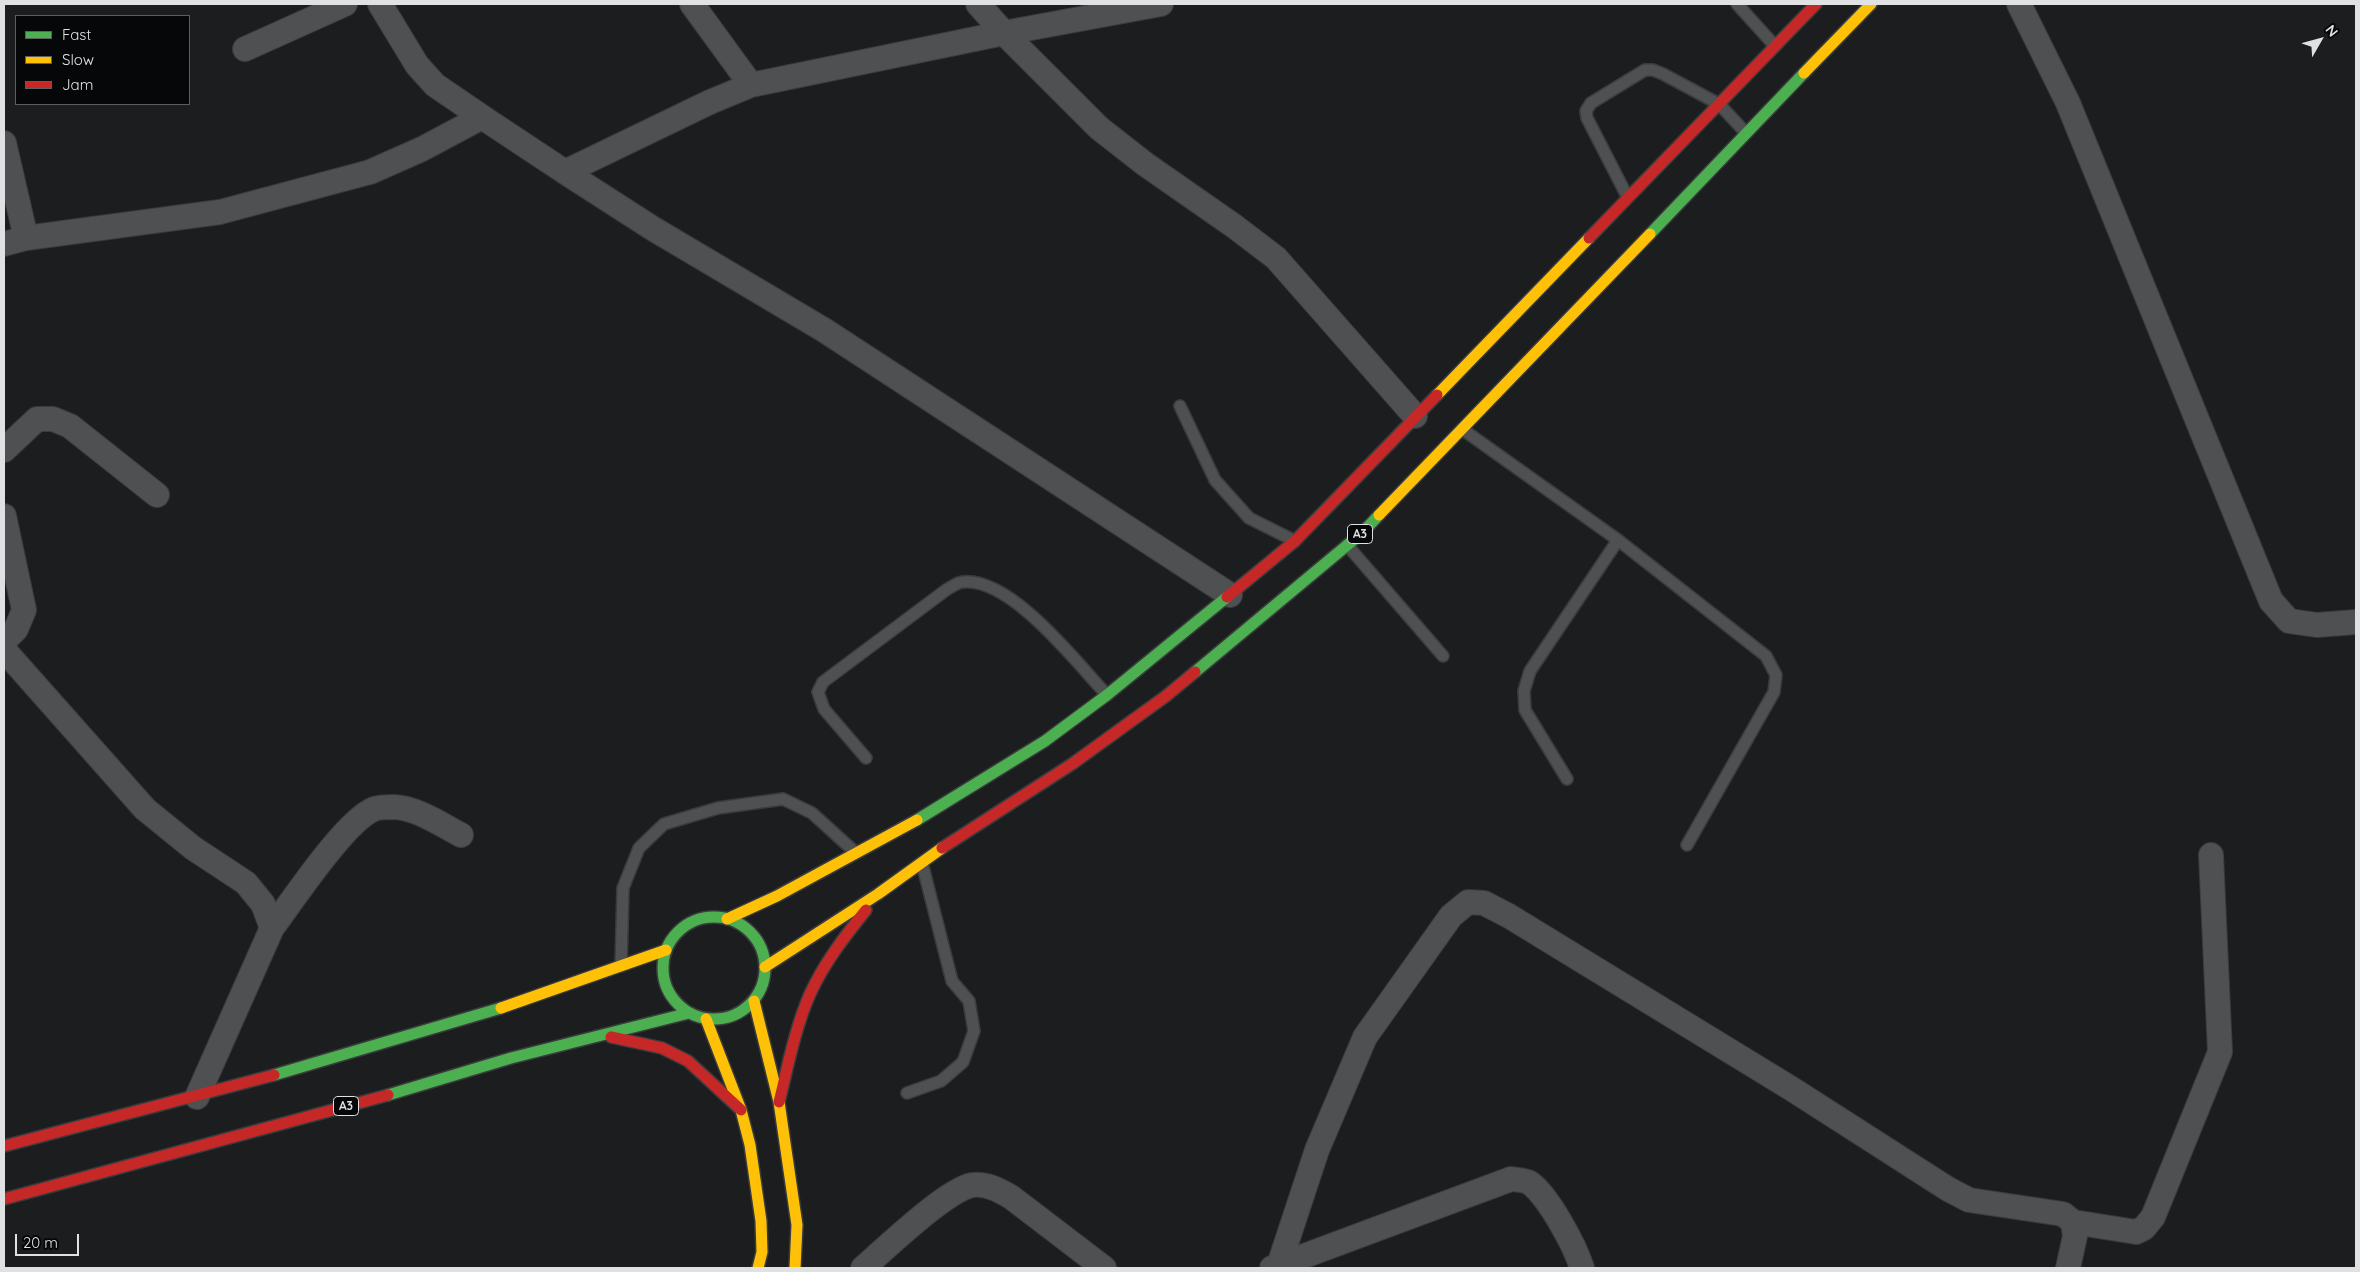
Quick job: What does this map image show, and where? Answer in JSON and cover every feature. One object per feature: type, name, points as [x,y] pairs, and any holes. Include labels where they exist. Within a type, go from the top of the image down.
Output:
[{"type":"main road","points":[[727,919],[777,896],[857,854],[950,801],[1045,741],[1107,695],[1230,595],[1294,541],[1627,196],[1816,4]]},
{"type":"main road","name":"A3","points":[[765,967],[878,894],[960,835],[1072,764],[1166,696],[1347,545],[1871,4]]},
{"type":"main road","points":[[779,1102],[800,1023],[816,982],[842,941],[878,894]]},
{"type":"main road","points":[[715,917],[727,919],[738,923],[752,934],[762,950],[765,967],[763,985],[754,1000],[740,1012],[724,1019],[706,1019],[689,1013],[675,1001],[666,986],[663,968],[666,950],[675,935],[693,921],[715,917]]},
{"type":"main road","points":[[4,1146],[197,1097],[398,1040],[621,968],[666,950]]},
{"type":"main road","points":[[754,1000],[779,1102],[797,1225],[795,1268]]},
{"type":"main road","name":"A3","points":[[4,1199],[383,1096],[511,1058],[689,1013]]},
{"type":"main road","points":[[706,1019],[741,1110],[750,1145],[758,1192],[762,1252],[758,1268]]},
{"type":"main road","points":[[603,1035],[662,1048],[688,1061],[741,1110]]},
{"type":"street","points":[[246,49],[345,4]]},
{"type":"street","points":[[380,4],[417,65],[435,85],[652,228],[824,330],[1230,595]]},
{"type":"street","points":[[692,4],[751,85]]},
{"type":"street","points":[[978,4],[1004,33],[1099,128],[1276,258],[1415,416]]},
{"type":"street","points":[[565,172],[710,102],[751,85],[1004,33],[1161,4]]},
{"type":"street","points":[[2018,4],[2068,103],[2271,601],[2289,621],[2317,625],[2356,622]]},
{"type":"street","points":[[4,143],[15,241],[220,212],[370,172],[422,149],[482,117]]},
{"type":"street","points":[[4,450],[36,419],[53,419],[70,426],[157,495]]},
{"type":"street","points":[[4,516],[24,610],[16,629],[4,641]]},
{"type":"street","points":[[4,650],[145,809],[193,848],[246,883],[263,904],[272,928]]},
{"type":"street","points":[[197,1097],[272,928],[341,836],[364,815],[376,808],[395,807],[420,814],[461,835]]},
{"type":"street","points":[[1276,1267],[1317,1150],[1350,1068],[1365,1037],[1451,916],[1468,902],[1484,903],[1517,921],[1792,1089],[1948,1189],[1969,1200],[2063,1214],[2074,1222],[2136,1232],[2144,1228],[2153,1217],[2220,1052],[2211,855]]},
{"type":"street","points":[[1276,1267],[1511,1179],[1529,1182],[1540,1195],[1570,1238],[1582,1268]]},
{"type":"street","points":[[863,1268],[953,1192],[973,1185],[995,1187],[1011,1197],[1104,1268]]},
{"type":"street","points":[[2068,1268],[2075,1236],[2074,1222]]},
{"type":"lane","points":[[1737,4],[1775,46]]},
{"type":"lane","points":[[1627,196],[1587,118],[1586,111],[1591,103],[1645,70],[1653,70],[1719,104],[1746,133]]},
{"type":"lane","points":[[1180,406],[1215,480],[1249,518],[1294,541]]},
{"type":"lane","points":[[1462,428],[1618,540],[1766,656],[1776,675],[1774,692],[1686,845]]},
{"type":"lane","points":[[1567,779],[1525,710],[1524,691],[1530,671],[1618,540]]},
{"type":"lane","points":[[1347,545],[1443,656]]},
{"type":"lane","points":[[866,758],[824,709],[818,692],[824,682],[946,590],[963,582],[982,584],[1001,591],[1021,604],[1107,695]]},
{"type":"lane","points":[[621,968],[623,888],[639,848],[664,824],[718,808],[783,800],[812,813],[857,854]]},
{"type":"lane","points":[[907,1093],[941,1081],[963,1062],[974,1031],[969,1001],[952,981],[922,863]]},
{"type":"traffic: fast","points":[[1650,234],[1804,73]]},
{"type":"traffic: fast","points":[[1195,672],[1363,532],[1379,515]]},
{"type":"traffic: fast","points":[[917,820],[1045,741],[1107,695],[1227,597]]},
{"type":"traffic: fast","points":[[714,917],[733,921],[750,932],[761,949],[765,968],[761,987],[750,1004],[733,1015],[714,1019],[695,1015],[678,1004],[667,987],[663,968],[667,949],[678,932],[695,921],[714,917]]},
{"type":"traffic: fast","points":[[274,1075],[501,1008]]},
{"type":"traffic: fast","points":[[388,1095],[511,1058],[689,1013]]},
{"type":"traffic: slow","points":[[1804,73],[1871,4]]},
{"type":"traffic: slow","points":[[1379,515],[1650,234]]},
{"type":"traffic: slow","points":[[1437,395],[1589,238]]},
{"type":"traffic: slow","points":[[727,919],[777,896],[917,820]]},
{"type":"traffic: slow","points":[[765,967],[878,894],[942,848]]},
{"type":"traffic: slow","points":[[501,1008],[666,950]]},
{"type":"traffic: slow","points":[[754,1001],[779,1102],[797,1225],[795,1268]]},
{"type":"traffic: slow","points":[[706,1019],[741,1110],[750,1145],[761,1221],[762,1252],[758,1268]]},
{"type":"traffic: jam","points":[[1589,238],[1816,4]]},
{"type":"traffic: jam","points":[[1227,597],[1295,541],[1437,395]]},
{"type":"traffic: jam","points":[[942,848],[1072,764],[1166,696],[1195,672]]},
{"type":"traffic: jam","points":[[779,1102],[796,1034],[810,994],[828,961],[866,910]]},
{"type":"traffic: jam","points":[[611,1037],[662,1048],[688,1061],[741,1110]]},
{"type":"traffic: jam","points":[[4,1146],[274,1075]]},
{"type":"traffic: jam","points":[[4,1199],[388,1095]]}]
